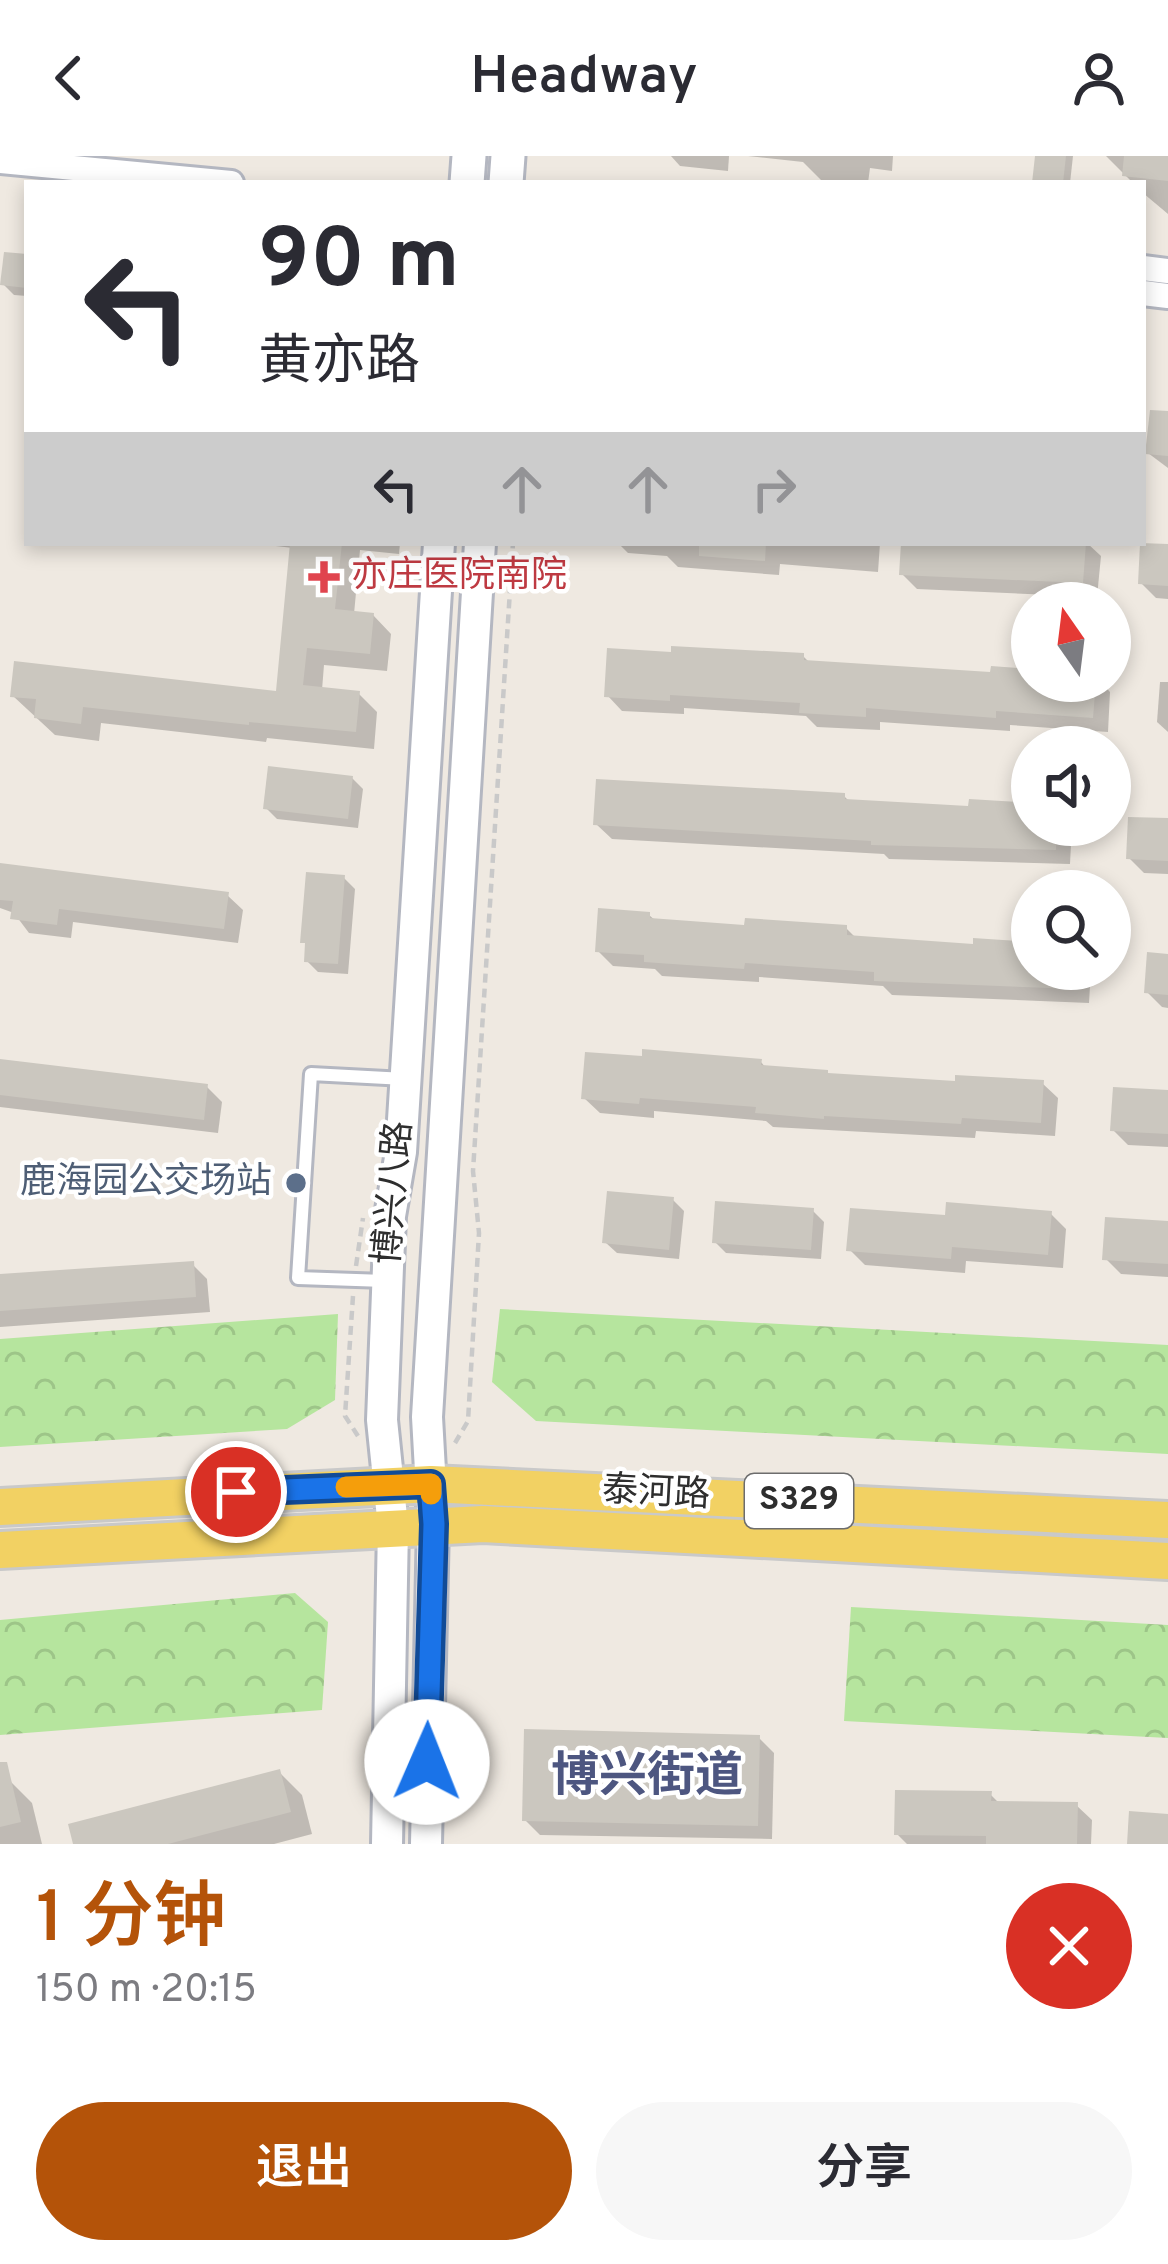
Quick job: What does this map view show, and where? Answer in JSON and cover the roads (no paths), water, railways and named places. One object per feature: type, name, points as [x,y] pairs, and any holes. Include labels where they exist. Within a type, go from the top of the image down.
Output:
[{"type":"main road","name":"S329","points":[[0,1507],[431,1484]]},
{"type":"main road","name":"泰河路","points":[[431,1484],[1168,1520]]},
{"type":"main road","name":"S329","points":[[0,1550],[434,1524]]},
{"type":"main road","name":"泰河路","points":[[434,1524],[574,1526],[1168,1561]]},
{"type":"street","points":[[0,161],[200,180]]},
{"type":"street","name":"博兴八路","points":[[387,1844],[393,1527],[382,1420],[386,1281],[405,1079],[439,546]]},
{"type":"street","name":"博兴八路","points":[[426,1844],[434,1524],[428,1394],[481,546]]},
{"type":"lane","points":[[386,1281],[298,1278],[311,1074],[405,1079]]},
{"type":"place","name":"亦庄医院南院","points":[[324,577]]},
{"type":"place","name":"鹿海园公交场站","points":[[296,1183]]},
{"type":"district","name":"博兴街道","points":[[647,1779]]}]
